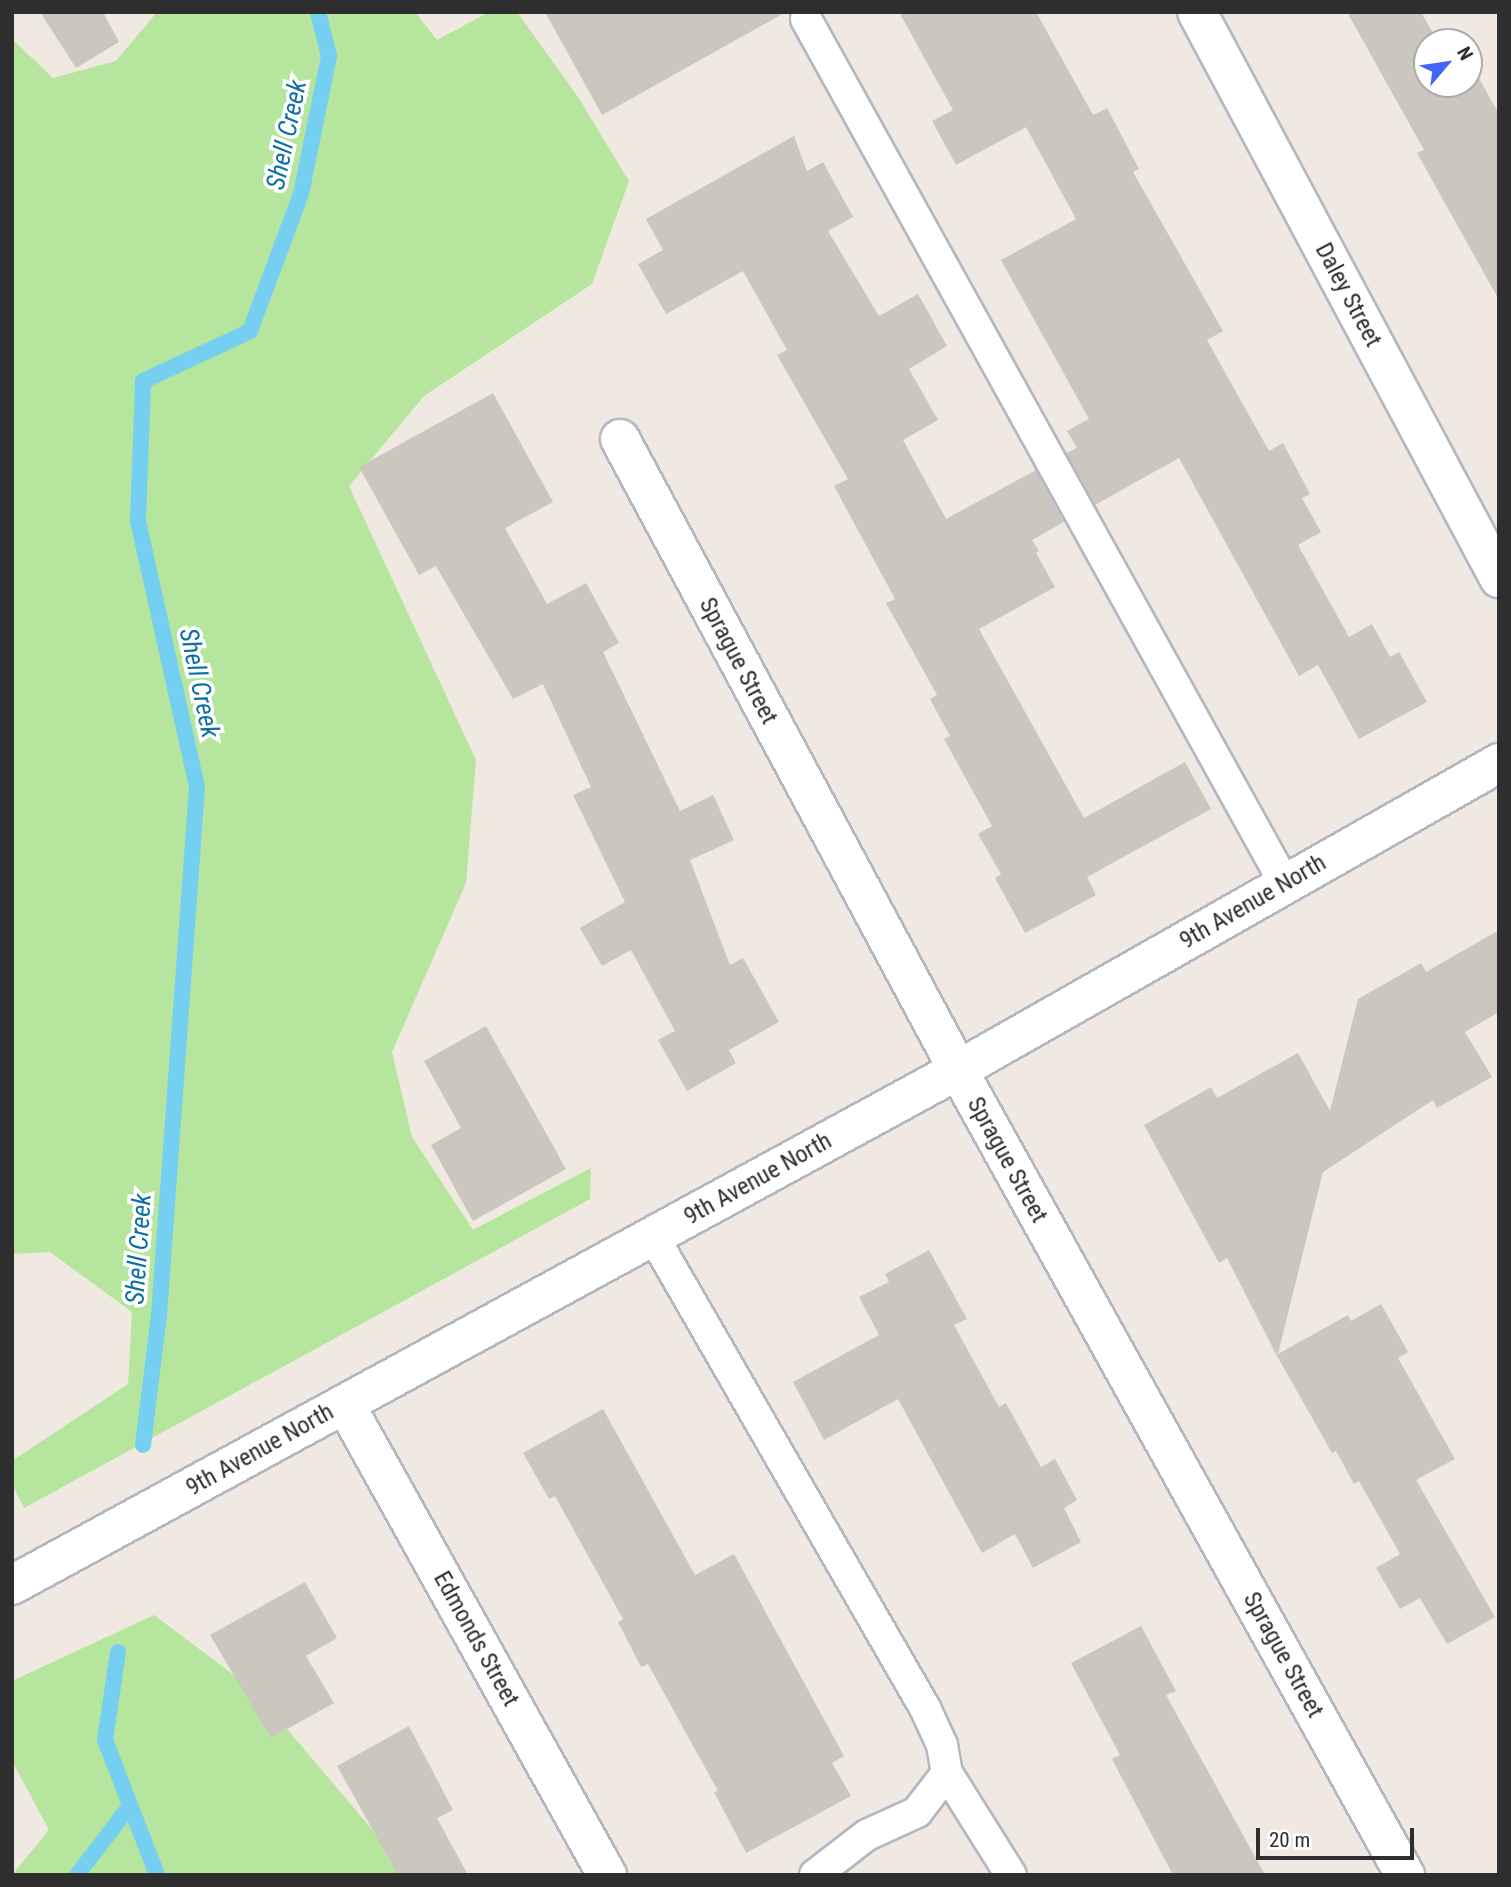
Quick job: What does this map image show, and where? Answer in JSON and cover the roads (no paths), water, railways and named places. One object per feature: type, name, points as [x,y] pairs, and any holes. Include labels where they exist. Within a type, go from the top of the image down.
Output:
[{"type":"street","name":"Daley Street","points":[[1197,12],[1499,578]]},
{"type":"street","name":"Sprague Street","points":[[620,439],[958,1070],[1405,1875]]},
{"type":"street","name":"9th Avenue North","points":[[12,1585],[958,1070],[1499,763]]},
{"type":"street","name":"Edmonds Street","points":[[345,1404],[607,1875]]},
{"type":"lane","points":[[806,19],[1286,884]]},
{"type":"lane","points":[[653,1236],[925,1708],[942,1745],[947,1773],[1011,1875]]},
{"type":"lane","points":[[815,1875],[867,1835],[917,1812],[947,1773]]},
{"type":"waterway","name":"Shell Creek","points":[[143,1445],[159,1315],[197,787],[138,520],[143,381],[250,331],[301,194],[329,56],[318,12]]},
{"type":"waterway","name":"Shell Creek","points":[[118,1652],[105,1740],[157,1875]]},
{"type":"waterway","points":[[77,1875],[130,1806]]}]
